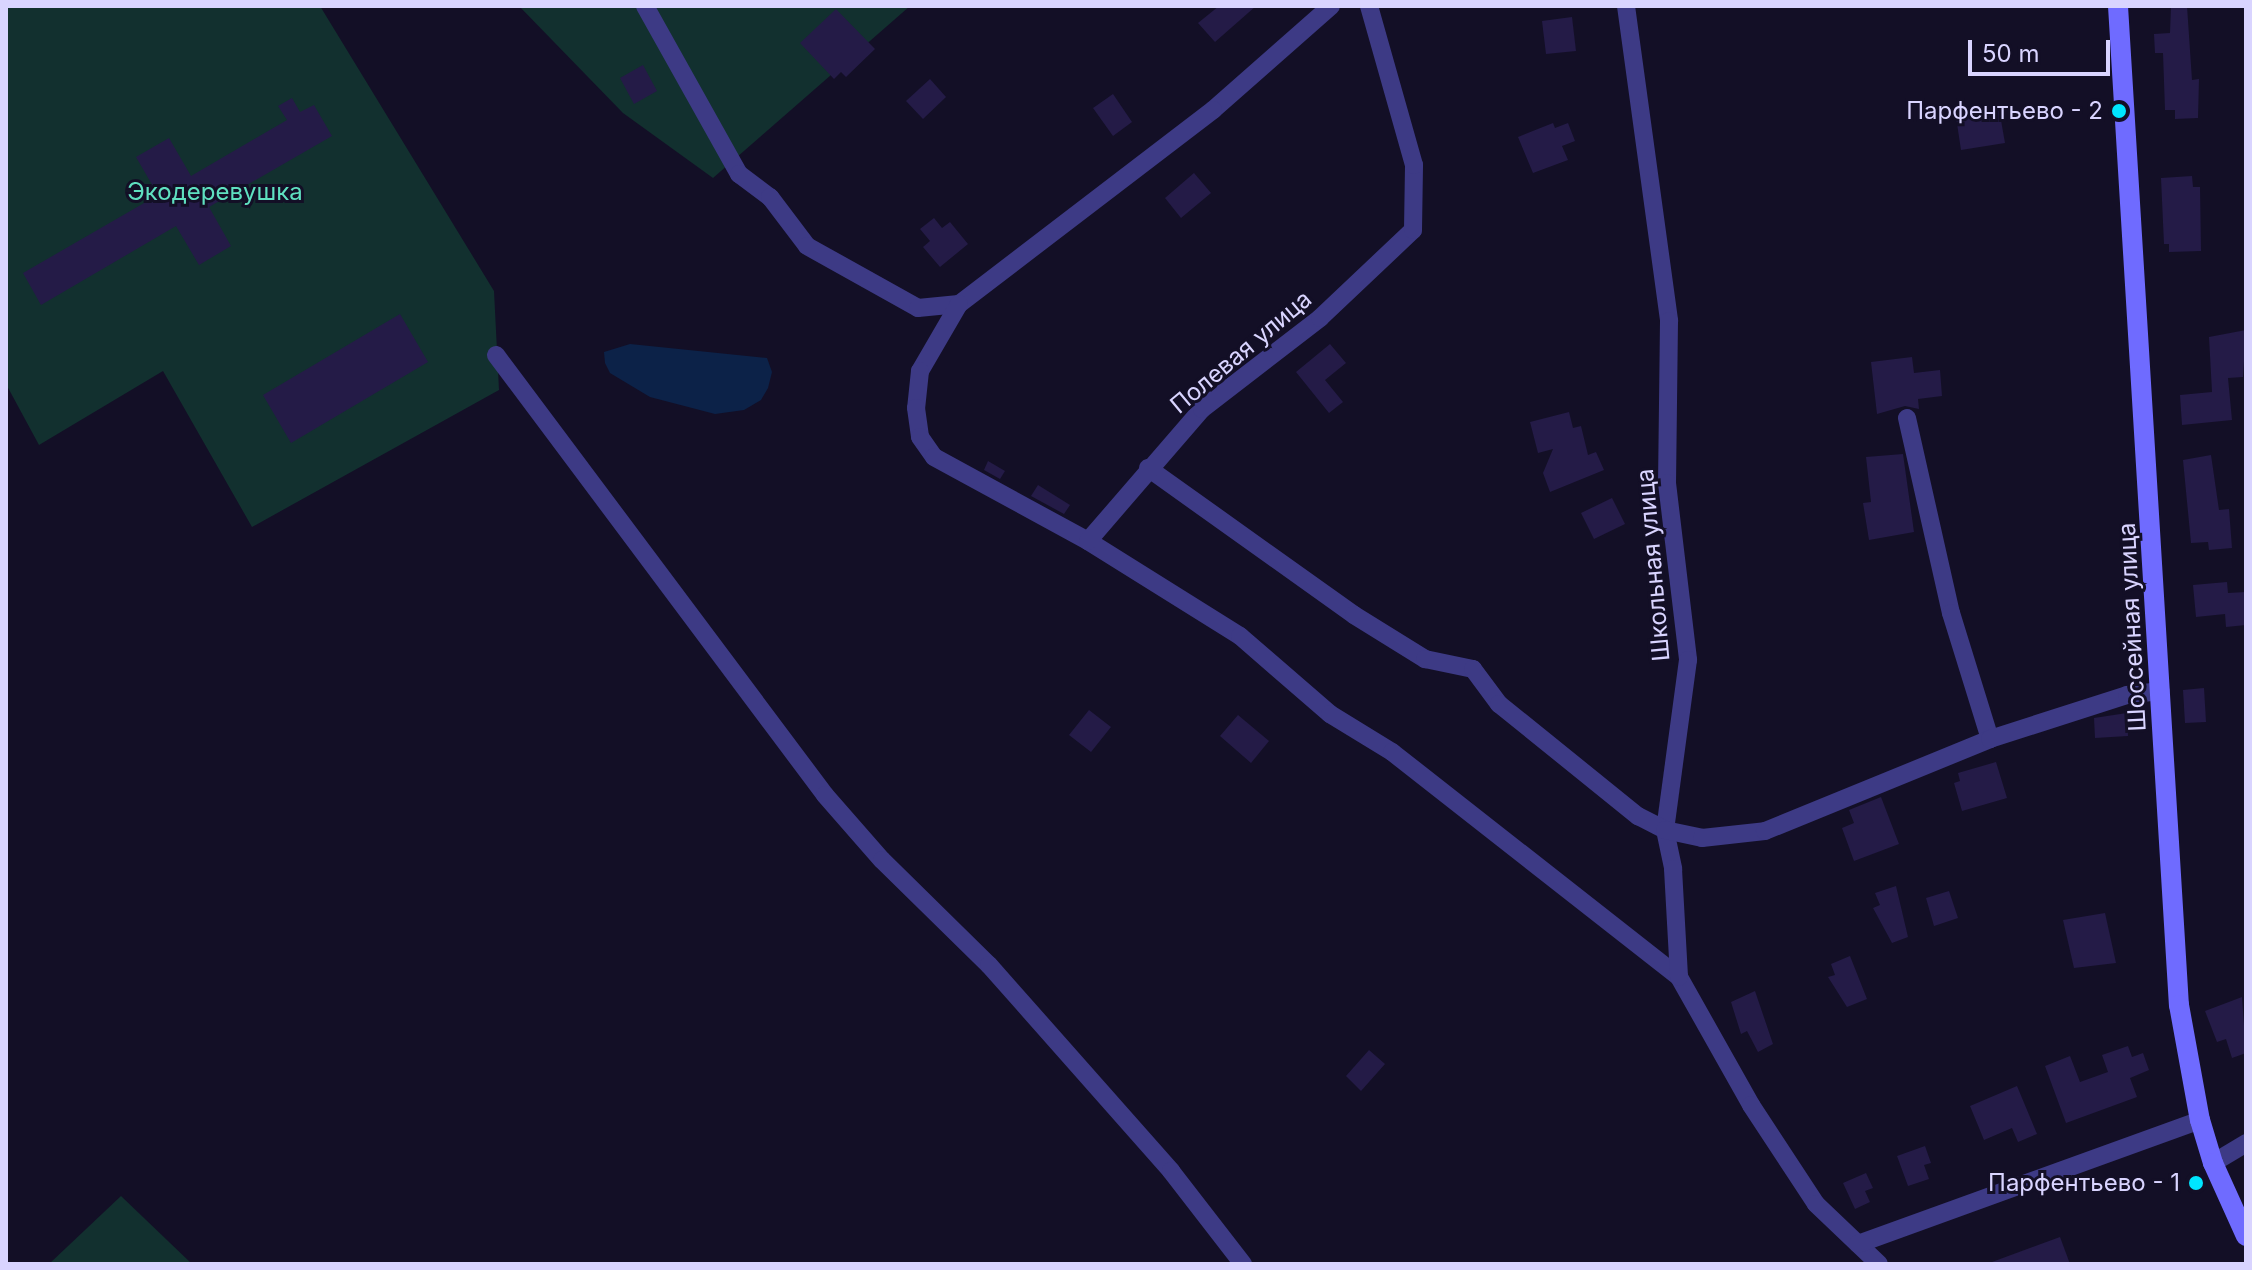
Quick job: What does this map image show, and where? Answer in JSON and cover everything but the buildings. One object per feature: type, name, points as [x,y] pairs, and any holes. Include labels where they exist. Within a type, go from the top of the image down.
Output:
[{"type":"street","points":[[645,6],[739,174],[770,197],[807,246],[918,308],[959,304]]},
{"type":"street","points":[[1088,541],[934,457],[920,437],[916,408],[920,371],[959,304],[1213,110],[1331,6]]},
{"type":"street","name":"Полевая улица","points":[[1088,541],[1202,409],[1320,318],[1413,230],[1414,165],[1369,6]]},
{"type":"street","name":"Школьная улица","points":[[1626,6],[1669,321],[1667,483],[1688,660],[1665,830],[1673,869],[1679,977]]},
{"type":"street","name":"Шоссейная улица","points":[[2118,6],[2179,1005],[2200,1120],[2213,1163],[2246,1236]]},
{"type":"street","points":[[496,355],[825,795],[882,860],[1000,977],[1171,1171],[1243,1264]]},
{"type":"street","points":[[1907,418],[1951,613],[1990,739]]},
{"type":"street","points":[[1148,468],[1377,629],[1425,659],[1473,669],[1499,704],[1583,775],[1665,830],[1702,838],[1738,838],[1765,831],[1990,739],[2127,695],[2161,691]]},
{"type":"street","name":"Школьная улица","points":[[1088,541],[1240,636],[1330,714],[1392,752],[1679,977],[1751,1105],[1816,1204],[1879,1264]]},
{"type":"street","points":[[1858,1244],[2200,1120]]},
{"type":"street","points":[[2213,1163],[2246,1143]]},
{"type":"green space","name":"Экодеревушка","points":[[6,6],[320,6],[494,291],[499,390],[252,527],[163,371],[39,445],[6,384]]},
{"type":"green space","points":[[519,6],[910,6],[713,178],[623,113]]},
{"type":"green space","points":[[121,1196],[192,1264],[49,1264]]},
{"type":"water","points":[[630,344],[767,358],[772,372],[768,388],[761,400],[744,410],[715,414],[650,397],[610,373],[605,363],[604,352]]},
{"type":"place","name":"Парфентьево - 2","points":[[2119,111]]},
{"type":"place","name":"Парфентьево - 1","points":[[2196,1183]]}]
